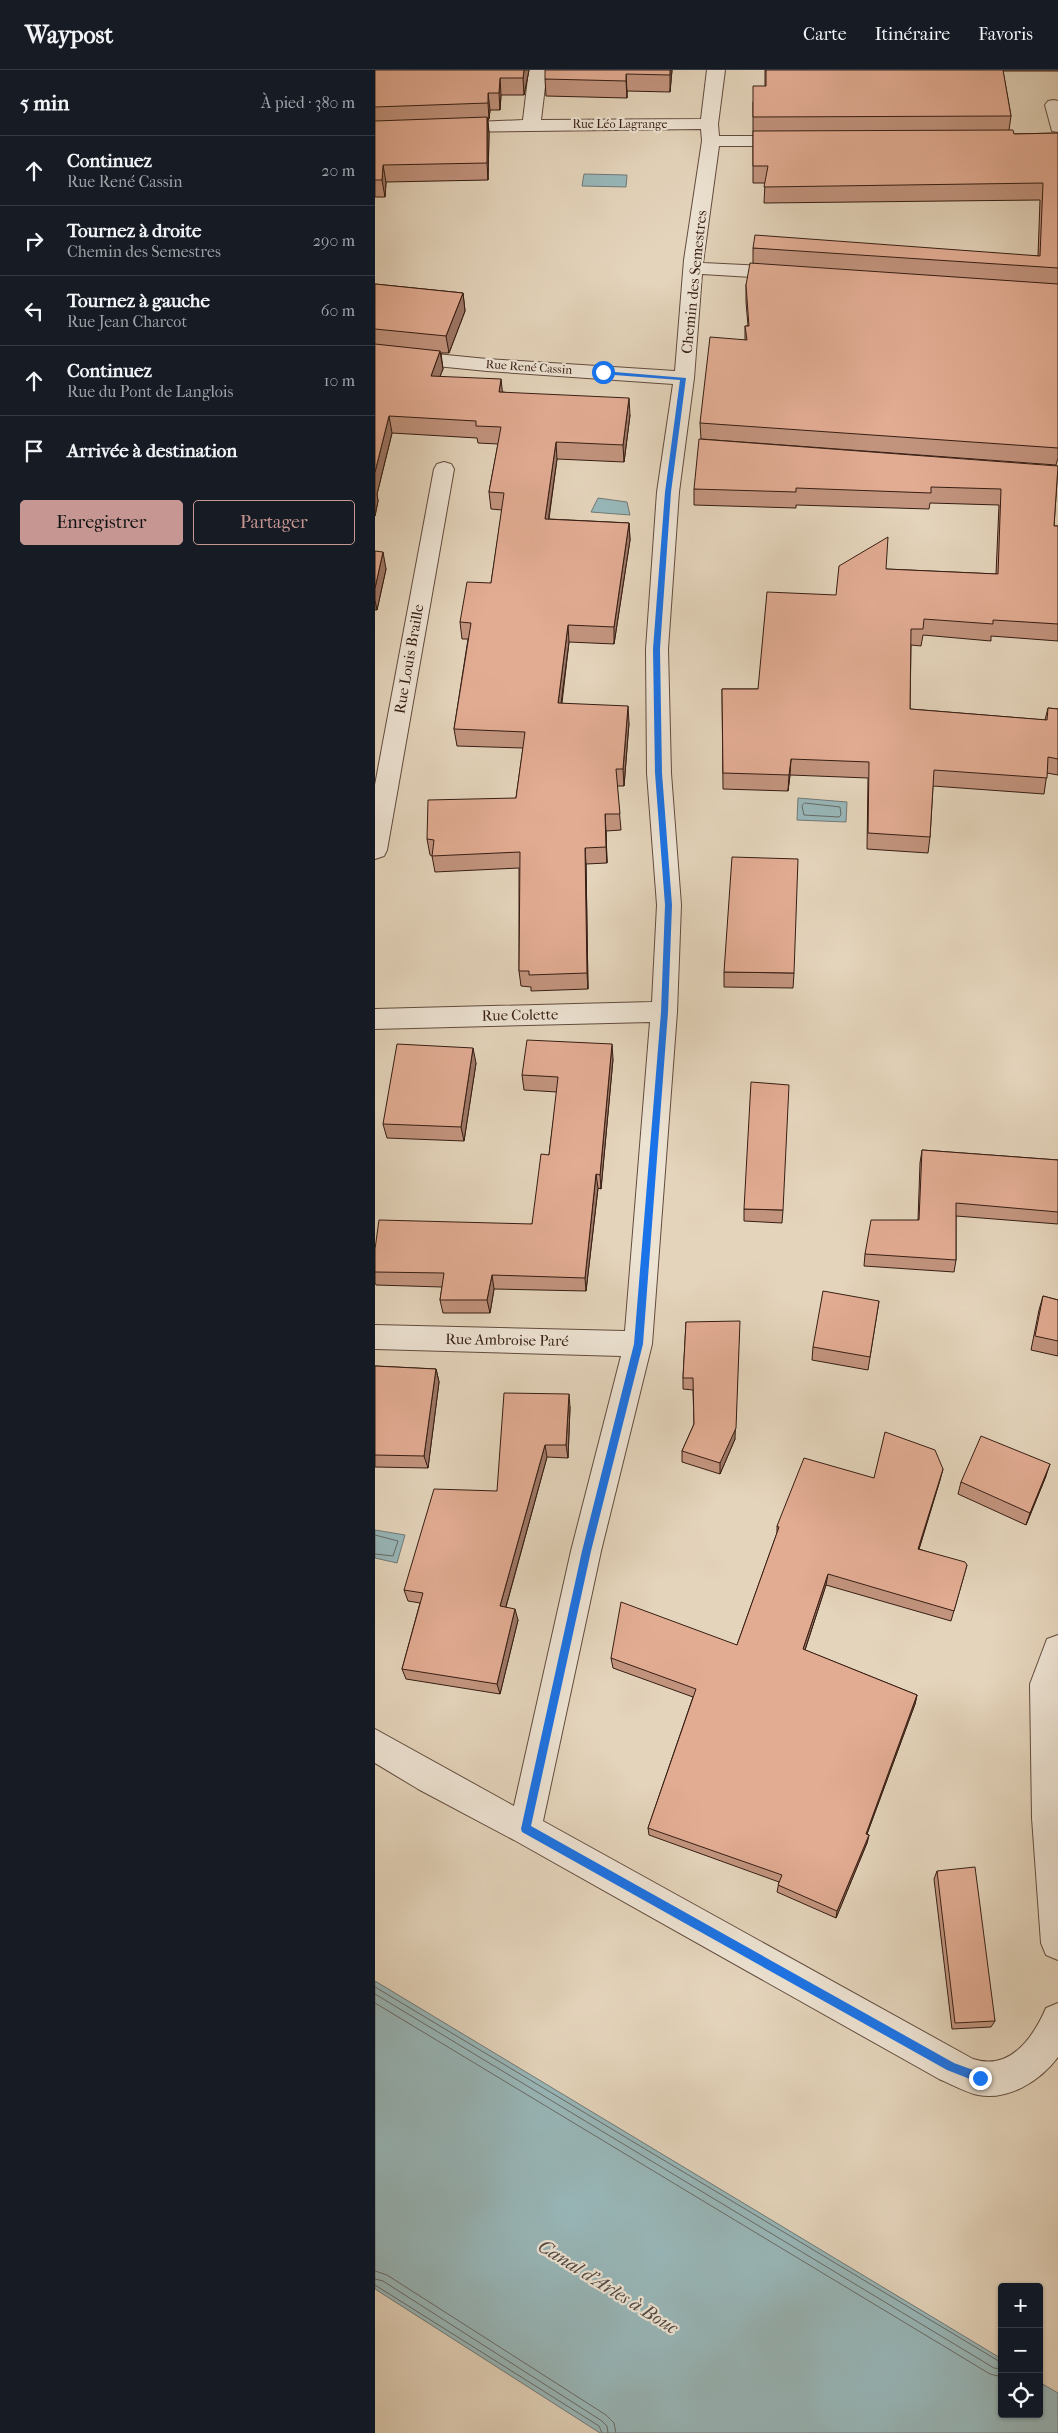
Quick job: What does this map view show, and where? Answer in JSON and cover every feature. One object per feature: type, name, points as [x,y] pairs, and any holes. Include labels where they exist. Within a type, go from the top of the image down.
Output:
[{"type":"street","points":[[531,125],[539,70]]},
{"type":"street","name":"Chemin des Semestres","points":[[525,1829],[586,1551],[638,1344],[664,1012],[669,905],[659,773],[657,649],[668,492],[684,447],[683,378],[716,70]]},
{"type":"street","points":[[1054,105],[1055,135]]},
{"type":"street","name":"Rue Léo Lagrange","points":[[433,128],[531,125],[710,132],[810,140]]},
{"type":"street","points":[[694,268],[806,274]]},
{"type":"street","name":"Rue René Cassin","points":[[375,354],[487,365],[683,378]]},
{"type":"street","name":"Rue Louis Braille","points":[[375,850],[444,469]]},
{"type":"street","name":"Rue Colette","points":[[375,1019],[664,1012]]},
{"type":"street","name":"Rue Ambroise Paré","points":[[375,1337],[638,1344]]},
{"type":"street","points":[[1058,1650],[1046,1684],[1048,1818],[1058,1944]]},
{"type":"street","points":[[375,1746],[429,1778],[525,1829],[951,2067],[980,2078],[1012,2076],[1035,2061],[1053,2036],[1058,2020]]},
{"type":"water","points":[[584,174],[627,175],[626,187],[582,186]]},
{"type":"water","points":[[598,498],[627,502],[630,515],[591,512]]},
{"type":"water","points":[[798,798],[847,802],[846,822],[797,820]]},
{"type":"water","points":[[375,1530],[405,1535],[397,1563],[375,1558]]},
{"type":"water","name":"Canal d'Arles à Bouc","points":[[375,1981],[998,2357],[998,2418],[1043,2418],[1043,2384],[1058,2393],[1058,2433],[600,2433],[375,2289]]},
{"type":"building","points":[[375,70],[524,70],[523,78],[500,78],[499,93],[488,93],[488,103],[375,107]]},
{"type":"building","points":[[545,70],[670,70],[670,75],[626,74],[626,81],[545,79]]},
{"type":"building","points":[[766,70],[1003,70],[1011,116],[753,117],[753,86],[766,86]]},
{"type":"building","points":[[487,117],[487,163],[383,165],[382,180],[375,180],[375,121]]},
{"type":"building","points":[[1013,130],[1014,134],[1058,133],[1058,268],[753,248],[755,235],[1040,256],[1043,183],[764,187],[768,166],[753,166],[753,131]]},
{"type":"building","points":[[750,263],[1058,284],[1058,448],[700,423],[710,337],[747,340],[745,326],[749,326],[746,285]]},
{"type":"building","points":[[375,284],[463,293],[446,336],[375,329]]},
{"type":"building","points":[[375,344],[440,351],[431,376],[501,379],[499,392],[629,398],[623,445],[556,442],[545,519],[629,523],[614,627],[568,625],[558,703],[628,706],[623,769],[616,769],[620,814],[605,814],[606,847],[585,848],[587,973],[529,975],[529,971],[519,971],[520,852],[432,856],[434,840],[427,839],[428,800],[516,798],[525,732],[454,729],[471,623],[460,622],[467,582],[491,583],[504,493],[489,492],[501,427],[476,426],[476,421],[389,416],[375,472]]},
{"type":"building","points":[[699,439],[1058,466],[1054,526],[1058,526],[1058,624],[993,620],[993,624],[924,619],[923,629],[911,629],[910,709],[1047,720],[1048,708],[1058,709],[1058,759],[1048,757],[1047,778],[934,770],[930,837],[868,833],[869,762],[791,759],[789,775],[723,773],[722,689],[758,689],[767,592],[836,595],[839,566],[888,537],[886,569],[998,574],[1001,489],[931,487],[931,493],[796,488],[796,492],[694,489]]},
{"type":"building","points":[[375,551],[383,552],[375,588]]},
{"type":"building","points":[[732,857],[798,859],[794,973],[724,972]]},
{"type":"building","points":[[527,1040],[612,1044],[600,1175],[596,1174],[585,1278],[492,1275],[487,1300],[440,1300],[444,1273],[375,1272],[375,1249],[379,1220],[532,1224],[541,1154],[549,1155],[558,1077],[522,1075]]},
{"type":"building","points":[[397,1044],[473,1048],[461,1127],[383,1124]]},
{"type":"building","points":[[751,1082],[789,1085],[783,1210],[744,1209]]},
{"type":"building","points":[[922,1150],[1058,1160],[1058,1212],[956,1203],[956,1260],[865,1254],[871,1220],[919,1220]]},
{"type":"building","points":[[823,1291],[879,1301],[870,1357],[813,1347]]},
{"type":"building","points":[[1043,1296],[1058,1300],[1058,1341],[1035,1336]]},
{"type":"building","points":[[740,1321],[736,1428],[720,1463],[682,1451],[694,1424],[693,1378],[683,1378],[686,1322]]},
{"type":"building","points":[[375,1366],[436,1369],[424,1456],[375,1455]]},
{"type":"building","points":[[504,1393],[569,1394],[566,1445],[545,1445],[500,1606],[515,1609],[497,1684],[402,1669],[423,1593],[404,1590],[434,1489],[497,1491]]},
{"type":"building","points":[[885,1432],[935,1450],[943,1469],[918,1549],[965,1562],[967,1565],[954,1611],[828,1574],[803,1649],[917,1695],[866,1834],[869,1835],[837,1911],[778,1885],[782,1875],[648,1828],[696,1689],[611,1658],[621,1602],[737,1645],[779,1527],[777,1526],[804,1458],[874,1478]]},
{"type":"building","points":[[981,1436],[1050,1464],[1030,1513],[961,1482]]},
{"type":"building","points":[[975,1867],[995,2021],[955,2023],[937,1871]]},
{"type":"route","points":[[603,372],[683,378],[668,492],[657,649],[659,773],[669,905],[664,1012],[638,1344],[586,1551],[525,1829],[951,2067],[980,2078]]}]
